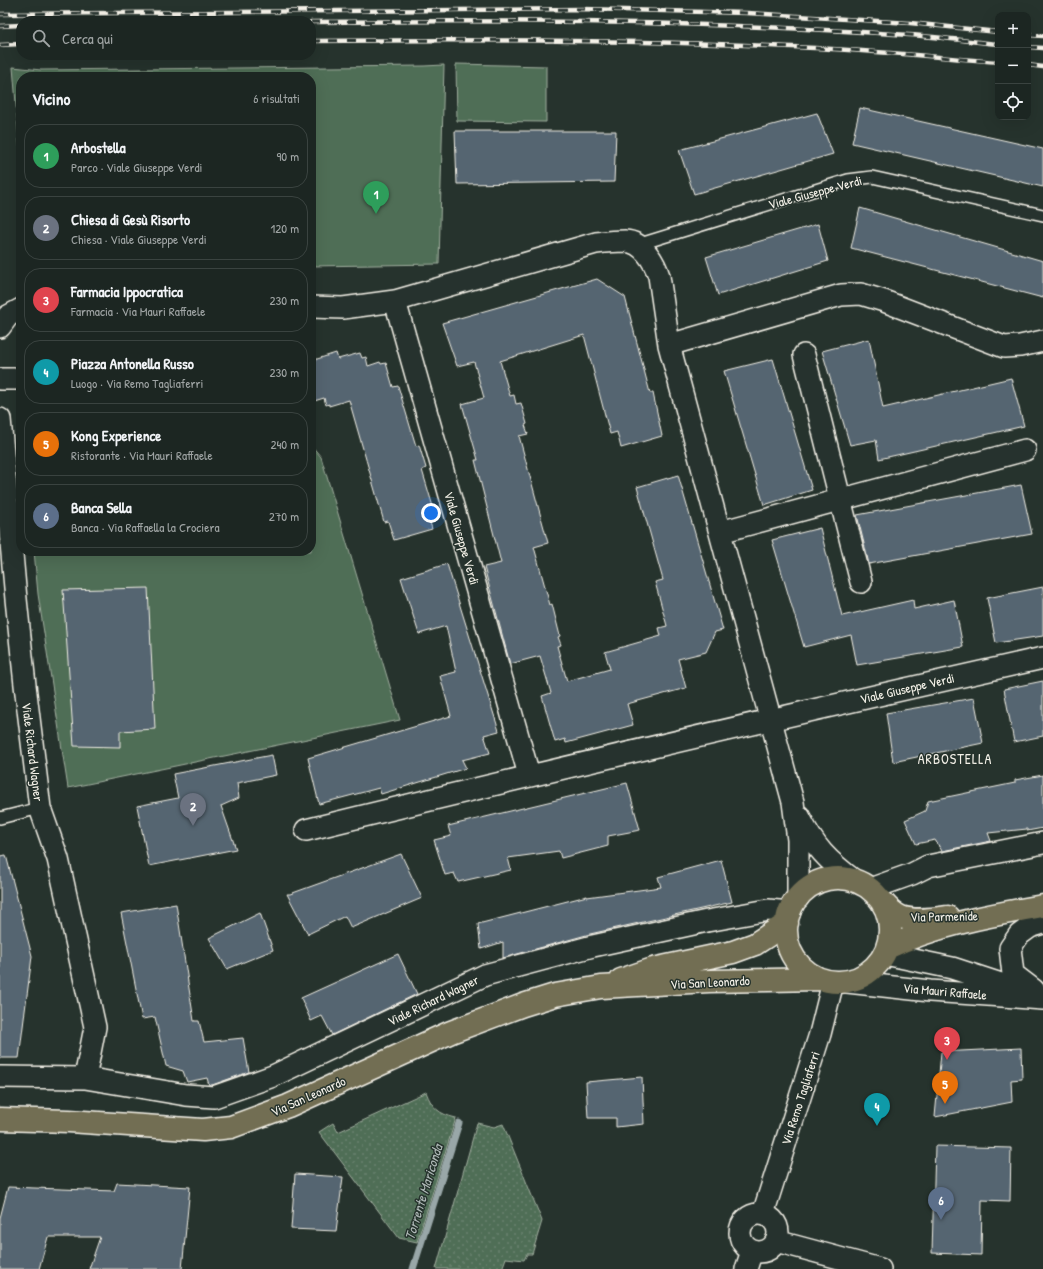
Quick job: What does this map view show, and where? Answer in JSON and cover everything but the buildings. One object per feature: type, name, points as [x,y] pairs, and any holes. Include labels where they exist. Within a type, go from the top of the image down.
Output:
[{"type":"main road","points":[[840,879],[869,891],[887,911],[890,922],[890,933],[886,951],[871,971],[860,978],[833,981],[807,972],[797,962],[790,951],[787,937],[792,911],[810,887],[824,881],[840,879]]},
{"type":"main road","name":"Via Parmenide","points":[[869,891],[902,916],[914,919],[987,916]]},
{"type":"main road","name":"Via Parmenide","points":[[886,951],[924,933],[987,916],[1043,906]]},
{"type":"main road","name":"Via San Leonardo","points":[[601,987],[653,969],[733,952],[755,944],[792,911]]},
{"type":"main road","name":"Via San Leonardo","points":[[0,1119],[69,1121],[203,1130],[230,1127],[288,1106],[451,1032],[523,1005],[555,995],[601,987],[709,981],[833,981]]},
{"type":"street","name":"Viale Giuseppe Verdi","points":[[316,307],[343,308],[395,301],[596,243],[627,241],[637,245]]},
{"type":"street","points":[[637,245],[656,265],[670,344],[793,802],[798,840],[792,911]]},
{"type":"street","points":[[670,344],[841,295],[860,294],[884,301],[1004,346],[1020,346],[1043,341]]},
{"type":"street","name":"Viale Giuseppe Verdi","points":[[395,301],[529,775]]},
{"type":"street","points":[[0,327],[8,316],[16,312]]},
{"type":"street","points":[[804,355],[861,582]]},
{"type":"street","points":[[0,379],[16,379]]},
{"type":"street","name":"Viale Richard Wagner","points":[[0,419],[24,685],[40,808],[58,859],[95,1027],[85,1078]]},
{"type":"street","points":[[720,532],[1025,450]]},
{"type":"street","name":"Viale Giuseppe Verdi","points":[[306,830],[529,775],[1043,658]]},
{"type":"street","points":[[793,802],[808,834],[819,850],[832,864],[869,891],[928,866],[1043,843]]},
{"type":"street","name":"Viale Richard Wagner","points":[[0,1077],[85,1078],[186,1095],[214,1096],[238,1089],[286,1070],[485,975],[593,946],[707,920],[768,910],[792,911]]},
{"type":"street","points":[[1043,924],[1030,927],[1019,935],[1010,948],[1013,974],[1043,998]]},
{"type":"street","name":"Via Mauri Raffaele","points":[[886,951],[952,968],[1043,998]]},
{"type":"street","name":"Via Mauri Raffaele","points":[[833,981],[930,991],[1043,998]]},
{"type":"street","name":"Via Remo Tagliaferri","points":[[763,1214],[820,1034],[833,981]]},
{"type":"street","points":[[752,1214],[763,1214],[769,1216],[776,1224],[778,1235],[776,1241],[769,1249],[749,1260],[740,1238],[740,1227],[742,1222],[752,1214]]},
{"type":"street","points":[[776,1241],[880,1269]]},
{"type":"lane","name":"Viale Giuseppe Verdi","points":[[637,245],[848,180],[872,177],[1043,215]]},
{"type":"lane","points":[[0,818],[40,808]]},
{"type":"green space","points":[[456,64],[546,66],[546,122],[457,121]]},
{"type":"green space","points":[[444,65],[439,264],[316,266],[316,72],[16,72],[16,104],[13,67],[41,70]]},
{"type":"green space","points":[[316,451],[321,457],[400,720],[68,788],[38,594],[34,556],[316,556]]},
{"type":"green space","points":[[426,1092],[437,1110],[456,1118],[417,1242],[399,1238],[319,1132],[333,1123],[338,1132]]},
{"type":"green space","points":[[477,1123],[494,1127],[503,1124],[542,1221],[532,1254],[527,1254],[524,1260],[506,1258],[502,1269],[436,1269]]},
{"type":"waterway","name":"Torrente Mariconda","points":[[413,1269],[459,1123]]},
{"type":"railway","points":[[0,14],[583,9],[747,13],[910,23],[995,32]]},
{"type":"railway","points":[[316,22],[460,21],[685,24],[834,30],[909,35],[995,44]]},
{"type":"railway","points":[[0,26],[16,25]]},
{"type":"railway","points":[[1031,35],[1043,36]]},
{"type":"railway","points":[[316,41],[500,40],[689,43],[838,49],[995,62]]},
{"type":"railway","points":[[0,45],[16,44]]},
{"type":"railway","points":[[1031,47],[1043,48]]},
{"type":"railway","points":[[1031,65],[1043,67]]},
{"type":"place","name":"Arbostella","points":[[376,214]]},
{"type":"place","name":"Chiesa di Gesù Risorto","points":[[193,826]]},
{"type":"place","name":"Farmacia Ippocratica","points":[[947,1060]]},
{"type":"place","name":"Kong Experience","points":[[945,1104]]},
{"type":"place","name":"Piazza Antonella Russo","points":[[877,1126]]},
{"type":"place","name":"Banca Sella","points":[[941,1220]]},
{"type":"district","name":"ARBOSTELLA","points":[[955,758]]}]
